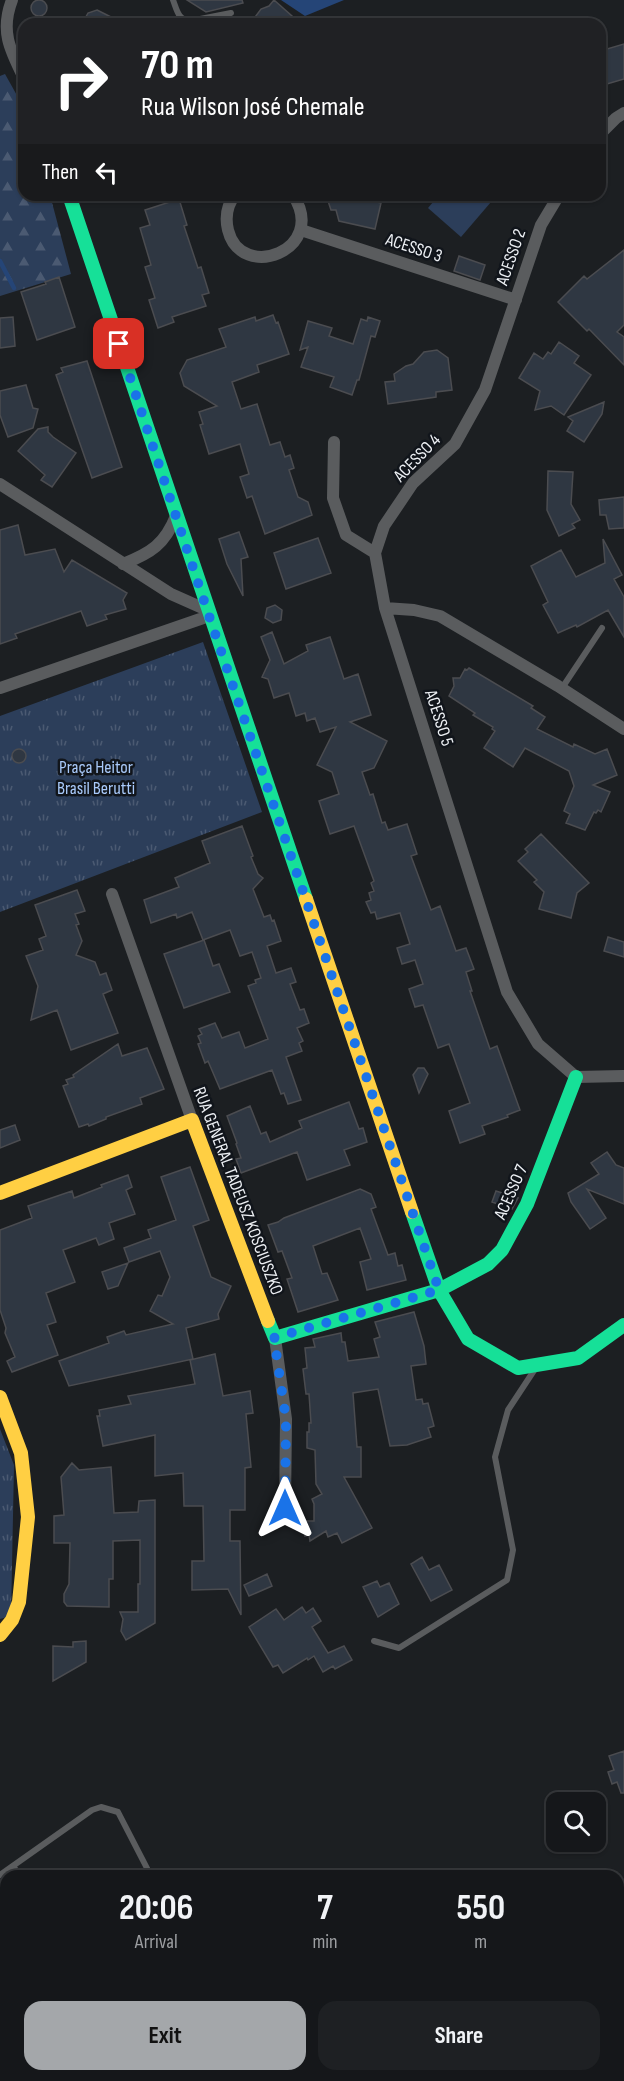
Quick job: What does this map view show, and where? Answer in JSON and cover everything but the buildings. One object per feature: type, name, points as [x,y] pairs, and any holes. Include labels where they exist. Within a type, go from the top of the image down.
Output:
[{"type":"street","points":[[12,0],[4,24],[5,39],[18,66]]},
{"type":"street","points":[[606,128],[624,113]]},
{"type":"street","points":[[71,201],[208,613],[439,1290],[468,1339],[518,1368],[578,1358],[624,1325]]},
{"type":"street","points":[[232,201],[227,209],[226,222],[233,240],[247,253],[260,257],[273,256],[285,251],[295,242],[301,230],[302,218],[297,201]]},
{"type":"street","name":"ACESSO 2","points":[[516,300],[542,225],[556,201]]},
{"type":"street","name":"ACESSO 3","points":[[301,230],[516,300]]},
{"type":"street","name":"ACESSO 4","points":[[385,608],[375,553],[384,526],[413,483],[455,444],[485,390],[516,300]]},
{"type":"street","points":[[334,442],[333,498],[346,535],[375,553]]},
{"type":"street","points":[[0,484],[171,594],[208,613]]},
{"type":"street","points":[[123,564],[157,547],[170,532],[177,515]]},
{"type":"street","points":[[385,608],[414,610],[440,616],[624,729]]},
{"type":"street","name":"ACESSO 5","points":[[385,608],[507,992],[538,1044],[576,1077]]},
{"type":"street","points":[[0,688],[208,613]]},
{"type":"street","name":"RUA GENERAL TADEUSZ KOSCIUSZKO","points":[[112,894],[192,1120],[274,1338],[286,1419],[285,1508]]},
{"type":"street","points":[[576,1077],[624,1076]]},
{"type":"street","name":"ACESSO 7","points":[[274,1338],[439,1290],[488,1263],[506,1245],[533,1191],[576,1077]]},
{"type":"street","points":[[0,1193],[192,1120]]},
{"type":"street","points":[[0,1397],[21,1453],[28,1517],[18,1602],[12,1620],[0,1635]]},
{"type":"lane","points":[[173,0],[180,18]]},
{"type":"lane","points":[[201,18],[231,13]]},
{"type":"lane","points":[[562,689],[602,628]]},
{"type":"lane","points":[[374,1641],[399,1648],[507,1580],[513,1550],[495,1457],[508,1410],[538,1365]]},
{"type":"lane","points":[[7,1870],[92,1810],[101,1807],[118,1812],[148,1870]]},
{"type":"lane","points":[[13,1866],[16,1870]]},
{"type":"green space","points":[[5,74],[18,97],[18,201],[52,201],[71,274],[0,296],[0,76]]},
{"type":"green space","points":[[434,201],[492,201],[461,237],[428,208]]},
{"type":"green space","name":"Praça Heitor Brasil Berutti","points":[[203,642],[262,812],[0,912],[0,716]]},
{"type":"green space","points":[[0,1429],[14,1465],[11,1616],[0,1619]]},
{"type":"water","points":[[281,0],[344,0],[305,16]]},
{"type":"waterway","points":[[0,261],[14,288]]},
{"type":"traffic: fast","points":[[71,201],[306,899]]},
{"type":"traffic: fast","points":[[268,1321],[275,1338],[439,1290],[488,1264],[502,1250],[527,1204],[576,1077]]},
{"type":"traffic: fast","points":[[412,1212],[439,1290],[468,1339],[518,1368],[578,1358],[624,1325]]},
{"type":"traffic: slow","points":[[306,899],[412,1212]]},
{"type":"traffic: slow","points":[[0,1193],[192,1120],[268,1321]]},
{"type":"traffic: slow","points":[[0,1397],[21,1453],[28,1517],[19,1602],[12,1620],[0,1635]]},
{"type":"route","points":[[119,344],[207,610],[439,1290],[274,1338],[286,1419],[285,1508]]}]
